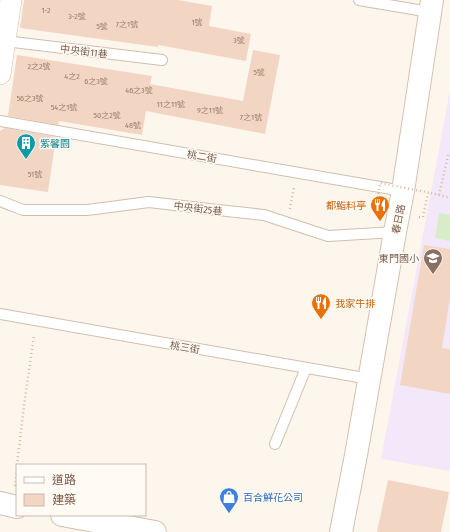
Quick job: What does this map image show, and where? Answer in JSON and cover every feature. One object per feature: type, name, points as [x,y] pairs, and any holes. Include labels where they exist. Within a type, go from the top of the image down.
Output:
[{"type":"main road","name":"春日路","points":[[341,532],[403,191],[431,6]]},
{"type":"main road","points":[[0,503],[16,507]]},
{"type":"main road","points":[[67,516],[155,532]]},
{"type":"street","points":[[0,74],[11,0]]},
{"type":"lane","points":[[359,0],[431,6]]},
{"type":"lane","name":"中央街11巷","points":[[5,42],[162,60]]},
{"type":"lane","name":"桃二街","points":[[0,121],[403,191]]},
{"type":"lane","name":"中央街25巷","points":[[0,201],[23,210],[87,210],[149,202],[264,215],[328,236],[395,232]]},
{"type":"lane","name":"桃三街","points":[[0,314],[370,379]]},
{"type":"lane","points":[[275,444],[306,368]]},
{"type":"path","points":[[439,195],[448,152]]},
{"type":"path","points":[[287,223],[297,172]]},
{"type":"path","points":[[375,202],[375,206],[378,208],[381,206],[377,202],[380,183],[450,198]]},
{"type":"path","points":[[423,217],[428,193]]},
{"type":"path","points":[[18,464],[24,406],[36,320]]},
{"type":"shaded area","name":"東門國小","points":[[450,90],[450,471],[381,459]]},
{"type":"green space","points":[[439,213],[450,215],[450,241],[435,238]]},
{"type":"building","points":[[24,0],[178,0],[212,6],[209,26],[251,34],[246,61],[158,45],[158,47],[20,28]]},
{"type":"building","points":[[253,50],[280,55],[265,134],[146,111],[142,135],[59,121],[58,125],[8,116],[17,55],[152,76],[150,84],[243,101]]},
{"type":"building","name":"紫馨園","points":[[5,128],[56,137],[48,192],[0,185],[0,131]]},
{"type":"building","points":[[424,245],[450,249],[450,298],[442,348],[450,349],[450,394],[400,385]]},
{"type":"building","points":[[388,480],[449,492],[441,532],[377,532]]},
{"type":"place","name":"紫馨園","points":[[26,160]]},
{"type":"place","name":"都鮨料亭","points":[[380,222]]},
{"type":"place","name":"東門國小","points":[[433,275]]},
{"type":"place","name":"我家牛排","points":[[321,320]]},
{"type":"place","name":"百合鮮花公司","points":[[229,514]]}]
